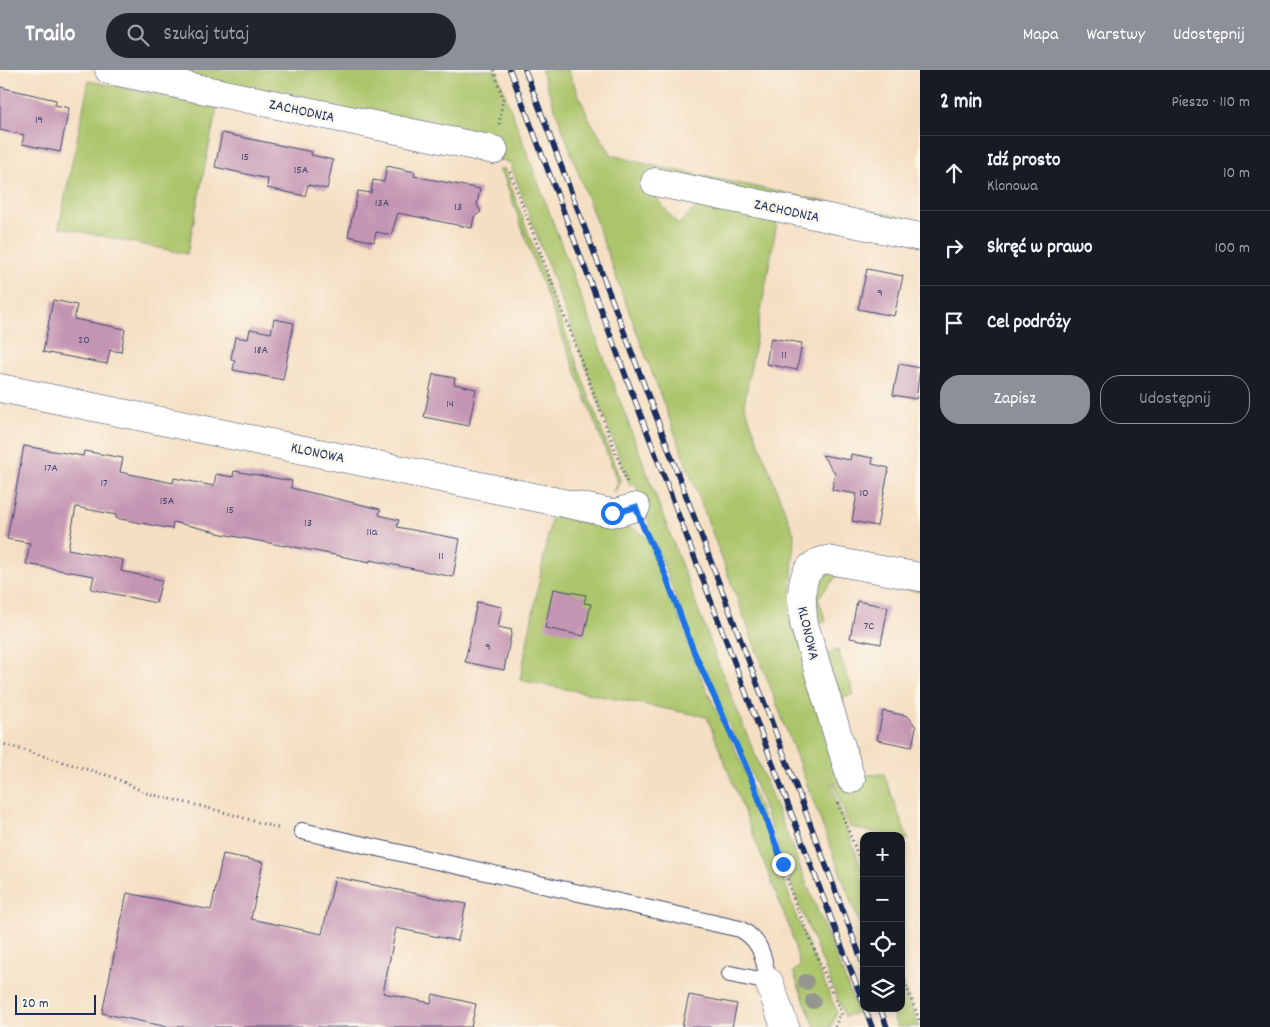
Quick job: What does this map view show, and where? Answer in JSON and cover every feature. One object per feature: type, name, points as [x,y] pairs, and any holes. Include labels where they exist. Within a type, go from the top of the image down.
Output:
[{"type":"street","name":"ZACHODNIA","points":[[109,70],[494,150]]},
{"type":"street","name":"ZACHODNIA","points":[[655,182],[920,237]]},
{"type":"street","name":"KLONOWA","points":[[0,388],[612,513],[636,507]]},
{"type":"street","name":"KLONOWA","points":[[851,779],[804,624],[801,600],[805,576],[811,566],[822,560],[828,560],[920,577]]},
{"type":"street","points":[[769,982],[786,1027]]},
{"type":"lane","points":[[302,832],[740,928],[754,938],[759,945],[769,982],[730,974]]},
{"type":"path","points":[[494,70],[503,98],[494,150],[507,167],[644,529],[662,566],[694,652],[752,780],[783,864],[793,898],[843,1018]]},
{"type":"path","points":[[0,743],[113,777],[146,793],[229,813],[279,829],[302,832]]},
{"type":"path","points":[[851,779],[832,786],[860,860]]},
{"type":"path","points":[[905,983],[920,1022]]},
{"type":"path","points":[[835,1027],[840,1013]]},
{"type":"green space","points":[[167,70],[496,70],[716,657],[858,1012],[845,1017],[797,900],[752,775],[690,640],[663,562],[647,528],[650,526],[636,485],[630,486],[510,163]]},
{"type":"green space","points":[[541,70],[568,70],[589,119],[612,155],[650,165],[920,221],[920,228],[648,187],[678,225],[697,206],[777,222],[744,405],[794,534],[791,599],[844,780],[831,785],[860,865],[860,925],[622,293]]},
{"type":"green space","points":[[89,81],[217,107],[187,254],[59,227]]},
{"type":"green space","points":[[504,168],[621,482],[614,493],[618,483],[535,265],[504,177],[498,170]]},
{"type":"green space","points":[[552,515],[622,530],[622,526],[630,528],[639,531],[648,541],[705,686],[740,760],[759,806],[797,919],[837,1012],[831,1027],[815,1027],[793,972],[800,966],[790,929],[707,717],[520,680]]},
{"type":"green space","points":[[831,573],[920,585],[920,592],[837,576],[818,598],[826,621],[811,623],[812,600],[815,588],[818,583]]},
{"type":"green space","points":[[838,650],[854,694],[834,702],[820,655]]},
{"type":"green space","points":[[884,774],[908,840],[905,839],[905,832],[871,832],[850,827],[834,786],[857,779],[857,775]]},
{"type":"green space","points":[[905,990],[919,1027],[897,1027],[891,1012],[905,1012]]},
{"type":"building","points":[[0,87],[56,100],[55,105],[69,108],[60,152],[22,144],[24,135],[0,130]]},
{"type":"building","points":[[222,133],[312,152],[311,155],[333,160],[327,189],[308,185],[305,196],[267,188],[268,179],[215,167]]},
{"type":"building","points":[[387,166],[415,172],[414,176],[480,189],[477,205],[481,212],[474,217],[472,228],[398,213],[391,235],[376,232],[374,242],[348,236],[358,191],[371,193],[373,180],[384,182]]},
{"type":"building","points":[[867,269],[903,276],[894,316],[858,309]]},
{"type":"building","points":[[53,300],[77,305],[74,319],[125,329],[121,352],[110,350],[107,364],[43,352]]},
{"type":"building","points":[[274,319],[294,323],[283,380],[233,370],[235,360],[231,359],[235,337],[248,339],[250,329],[271,333]]},
{"type":"building","points":[[771,338],[802,343],[797,370],[766,364]]},
{"type":"building","points":[[899,364],[920,368],[916,399],[893,395]]},
{"type":"building","points":[[433,374],[455,378],[454,384],[476,389],[469,426],[424,417]]},
{"type":"building","points":[[24,446],[83,456],[84,451],[123,458],[120,472],[173,483],[174,478],[214,486],[216,474],[233,477],[234,471],[292,481],[291,488],[380,509],[379,515],[399,520],[397,527],[460,539],[453,577],[217,533],[173,522],[172,529],[116,518],[116,515],[76,507],[68,549],[123,560],[121,571],[162,580],[156,603],[91,589],[94,576],[26,564],[30,543],[7,539]]},
{"type":"building","points":[[851,454],[873,458],[872,464],[889,468],[877,526],[852,521],[857,494],[832,490],[835,473],[822,455],[850,460]]},
{"type":"building","points":[[553,589],[586,595],[584,603],[591,604],[584,636],[545,628]]},
{"type":"building","points":[[857,601],[888,607],[881,644],[850,638]]},
{"type":"building","points":[[477,602],[502,607],[498,627],[512,630],[504,670],[465,662]]},
{"type":"building","points":[[883,711],[908,716],[916,727],[912,747],[877,740]]},
{"type":"building","points":[[223,854],[263,862],[251,919],[322,934],[335,877],[466,904],[458,941],[396,928],[383,993],[431,1003],[433,994],[476,1004],[471,1027],[168,1027],[102,1013],[127,893],[211,910]]},
{"type":"building","points":[[689,995],[737,1004],[732,1027],[682,1027]]},
{"type":"railway","points":[[510,70],[860,994]]},
{"type":"railway","points":[[525,70],[860,955]]},
{"type":"railway","points":[[866,1012],[872,1027]]},
{"type":"railway","points":[[881,1012],[887,1027]]},
{"type":"route","points":[[612,513],[636,507],[644,529],[662,566],[694,652],[752,780],[783,864]]}]
